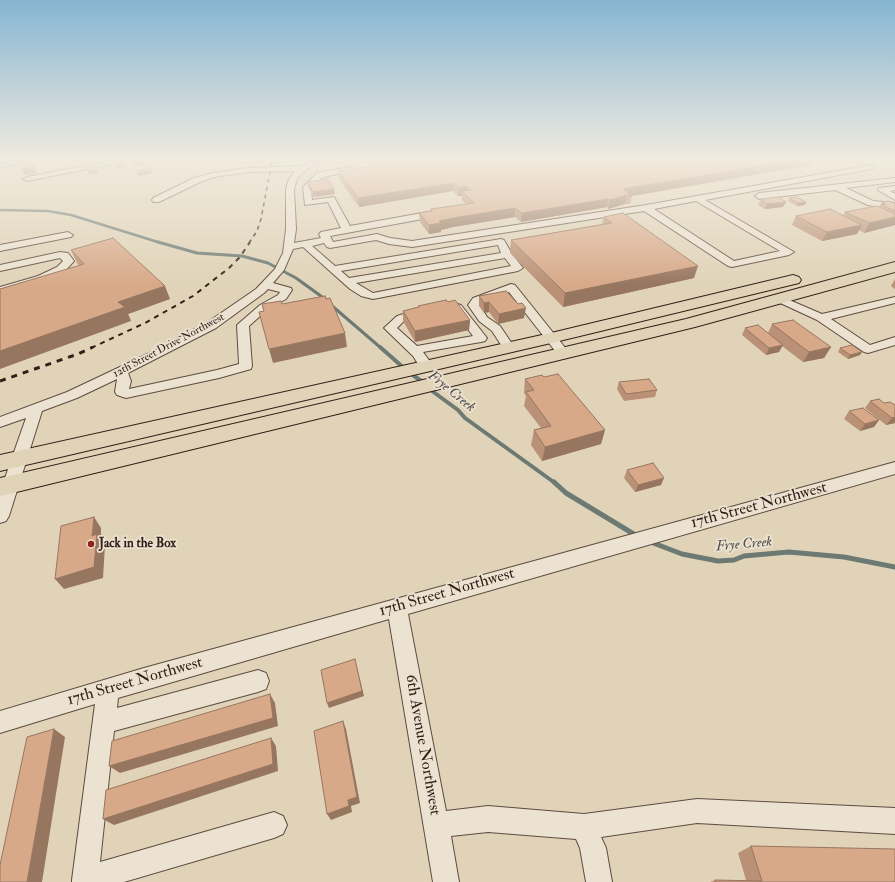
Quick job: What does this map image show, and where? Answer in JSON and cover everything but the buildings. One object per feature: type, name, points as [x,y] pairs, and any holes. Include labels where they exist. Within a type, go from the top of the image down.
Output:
[{"type":"highway","points":[[0,463],[427,367],[486,345],[504,341],[551,338],[778,284],[895,253]]},
{"type":"highway","points":[[6,485],[689,323],[895,268]]},
{"type":"street","name":"12th Street Drive Northwest","points":[[0,422],[36,409],[121,372],[212,325],[248,301],[266,285],[283,264],[289,247],[291,229],[290,202]]},
{"type":"street","points":[[333,202],[347,230]]},
{"type":"street","points":[[447,211],[324,234],[330,245],[377,237],[389,241],[412,244],[675,202]]},
{"type":"street","points":[[646,208],[732,264],[789,252],[703,202]]},
{"type":"street","points":[[869,202],[895,206]]},
{"type":"street","points":[[370,226],[377,237]]},
{"type":"street","points":[[0,248],[68,235]]},
{"type":"street","points":[[289,247],[327,240]]},
{"type":"street","points":[[305,244],[333,269],[348,282],[365,294],[373,296],[518,268],[507,255],[501,242],[333,269]]},
{"type":"street","points":[[0,268],[60,255],[64,255],[69,260]]},
{"type":"street","points":[[348,282],[507,255]]},
{"type":"street","points":[[0,280],[69,260]]},
{"type":"street","points":[[0,291],[42,278],[61,269],[69,260]]},
{"type":"street","points":[[121,372],[124,381],[122,392],[126,394],[220,374],[246,366],[243,325],[264,307],[282,296],[288,290],[266,285]]},
{"type":"street","points":[[504,341],[483,319],[474,305],[477,300],[484,296],[511,287],[563,353]]},
{"type":"street","points":[[780,299],[821,318],[868,349],[895,342]]},
{"type":"street","points":[[821,318],[895,300]]},
{"type":"street","points":[[427,367],[414,350],[390,328],[402,318],[452,301],[486,345]]},
{"type":"street","points":[[414,350],[486,345]]},
{"type":"street","points":[[0,516],[6,485],[20,459],[36,409]]},
{"type":"street","name":"17th Street Northwest","points":[[0,722],[108,690],[895,468]]},
{"type":"street","name":"6th Avenue Northwest","points":[[397,608],[446,882]]},
{"type":"street","points":[[104,723],[258,681]]},
{"type":"street","points":[[108,690],[85,880],[274,825]]},
{"type":"street","points":[[436,825],[488,819],[584,827],[697,811],[895,821]]},
{"type":"street","points":[[584,827],[593,848],[600,882]]},
{"type":"waterway","name":"Frye Creek","points":[[0,210],[48,211],[71,215],[161,243]]},
{"type":"waterway","name":"Frye Creek","points":[[158,242],[197,253],[242,256],[268,263],[296,278],[325,299]]},
{"type":"waterway","name":"Frye Creek","points":[[331,305],[381,348]]},
{"type":"waterway","name":"Frye Creek","points":[[380,347],[405,369]]},
{"type":"waterway","name":"Frye Creek","points":[[410,373],[424,383]]},
{"type":"waterway","name":"Frye Creek","points":[[428,388],[458,410],[465,418],[555,483]]},
{"type":"waterway","name":"Frye Creek","points":[[554,482],[566,493],[637,536]]},
{"type":"waterway","name":"Frye Creek","points":[[648,541],[682,554],[718,561],[734,560],[744,556],[789,552],[844,557],[895,567]]},
{"type":"railway","points":[[249,243],[257,231],[264,202]]},
{"type":"railway","points":[[91,348],[145,323],[193,296],[229,268],[240,257],[250,242]]},
{"type":"railway","points":[[0,381],[78,354],[93,347]]},
{"type":"place","name":"Jack in the Box","points":[[91,544]]}]
